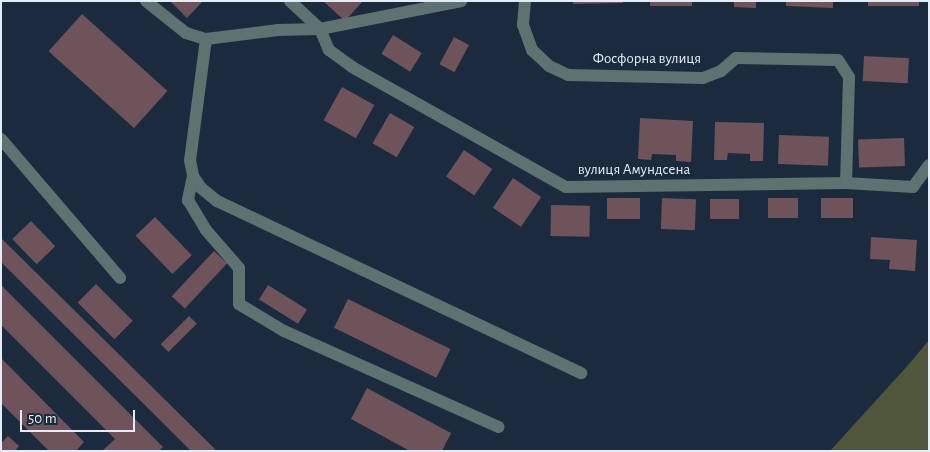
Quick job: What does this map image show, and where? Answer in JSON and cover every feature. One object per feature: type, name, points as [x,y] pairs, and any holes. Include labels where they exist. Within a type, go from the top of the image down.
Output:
[{"type":"street","points":[[146,1],[186,33],[206,39],[278,30],[320,29],[461,1]]},
{"type":"street","points":[[290,1],[320,29]]},
{"type":"street","name":"Фосфорна вулиця","points":[[525,1],[524,25],[532,50],[549,66],[568,75],[703,78],[721,71],[736,58],[838,60],[849,77],[846,183]]},
{"type":"street","name":"вулиця Амундсена","points":[[320,29],[329,50],[352,67],[566,187],[846,183],[913,186],[929,165]]},
{"type":"street","points":[[206,39],[190,160],[193,176],[188,200],[206,230],[239,268],[239,304],[284,331],[499,427]]},
{"type":"street","points":[[1,139],[120,278]]},
{"type":"street","points":[[193,176],[217,201],[581,373]]},
{"type":"green space","points":[[929,340],[929,451],[830,451],[910,363]]},
{"type":"building","points":[[170,1],[203,1],[187,18]]},
{"type":"building","points":[[323,1],[363,1],[345,21]]},
{"type":"building","points":[[573,1],[623,1],[623,3],[573,4]]},
{"type":"building","points":[[650,1],[692,1],[692,6],[650,6]]},
{"type":"building","points":[[734,1],[756,1],[756,8],[734,7]]},
{"type":"building","points":[[786,1],[833,1],[833,8],[786,6]]},
{"type":"building","points":[[868,1],[919,1],[919,6],[868,6]]},
{"type":"building","points":[[82,14],[167,91],[134,128],[49,51]]},
{"type":"building","points":[[393,35],[422,53],[410,72],[381,54]]},
{"type":"building","points":[[454,37],[469,45],[454,72],[439,64]]},
{"type":"building","points":[[864,56],[909,58],[908,83],[863,81]]},
{"type":"building","points":[[342,87],[374,105],[356,138],[324,120]]},
{"type":"building","points":[[390,113],[414,127],[397,157],[372,143]]},
{"type":"building","points":[[640,118],[693,121],[691,162],[676,161],[676,155],[652,154],[651,160],[638,159]]},
{"type":"building","points":[[715,122],[764,123],[763,161],[750,161],[750,154],[728,153],[727,160],[714,160]]},
{"type":"building","points":[[779,135],[829,137],[828,166],[778,164]]},
{"type":"building","points":[[904,138],[905,166],[859,168],[858,140]]},
{"type":"building","points":[[464,150],[492,169],[474,196],[446,177]]},
{"type":"building","points":[[513,178],[541,197],[521,227],[493,208]]},
{"type":"building","points":[[607,198],[640,198],[640,219],[607,219]]},
{"type":"building","points":[[662,198],[696,199],[695,230],[661,229]]},
{"type":"building","points":[[768,198],[798,198],[798,218],[768,218]]},
{"type":"building","points":[[821,198],[853,198],[853,218],[821,218]]},
{"type":"building","points":[[710,199],[739,199],[739,219],[710,219]]},
{"type":"building","points":[[551,205],[590,206],[589,237],[550,236]]},
{"type":"building","points":[[155,217],[192,255],[172,274],[136,236]]},
{"type":"building","points":[[31,221],[55,246],[37,264],[12,239]]},
{"type":"building","points":[[871,237],[917,240],[915,271],[889,269],[890,260],[870,259]]},
{"type":"building","points":[[1,238],[217,451],[191,451],[1,262]]},
{"type":"building","points":[[214,251],[227,263],[185,309],[172,296]]},
{"type":"building","points":[[96,284],[133,321],[114,339],[78,302]]},
{"type":"building","points":[[1,285],[163,447],[159,451],[102,451],[115,439],[1,325]]},
{"type":"building","points":[[268,285],[307,309],[298,324],[259,299]]},
{"type":"building","points":[[348,299],[450,349],[436,378],[334,328]]},
{"type":"building","points":[[189,316],[197,324],[168,352],[161,344]]},
{"type":"building","points":[[1,358],[84,442],[76,451],[49,451],[1,403]]},
{"type":"building","points":[[367,388],[451,433],[442,451],[410,451],[351,419]]},
{"type":"building","points":[[8,436],[19,446],[15,451],[1,451],[1,443]]}]
